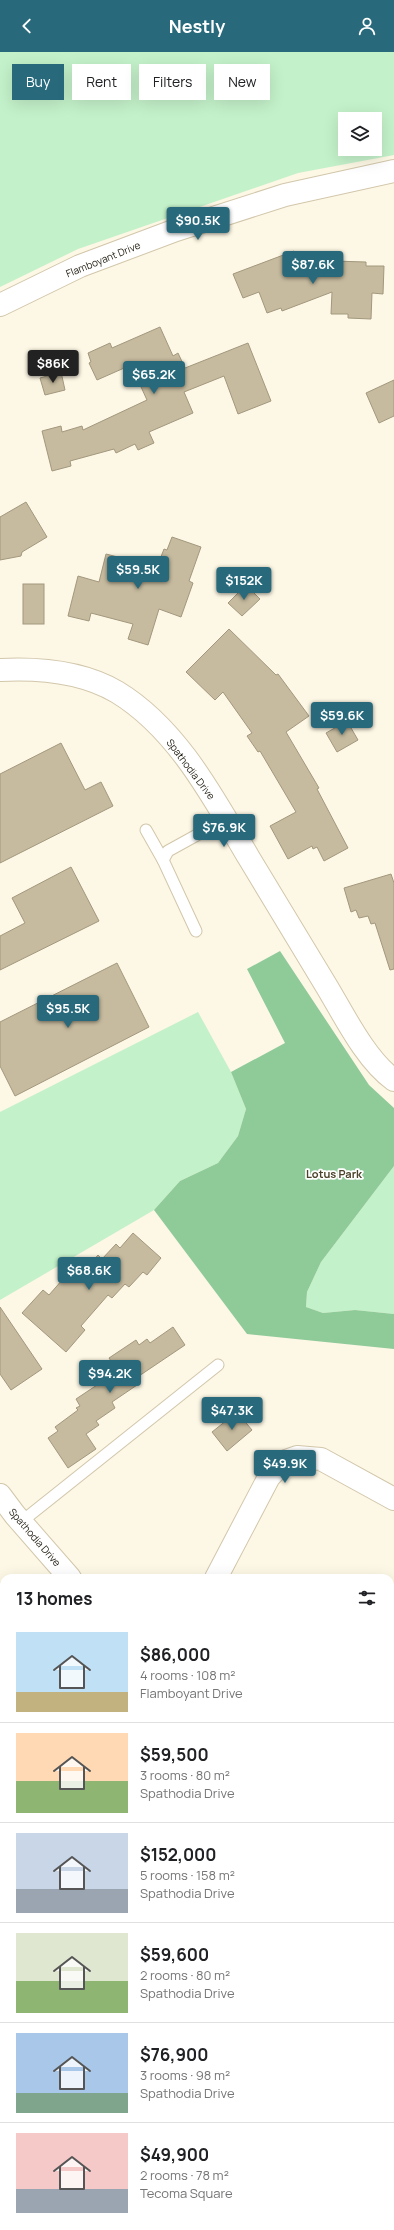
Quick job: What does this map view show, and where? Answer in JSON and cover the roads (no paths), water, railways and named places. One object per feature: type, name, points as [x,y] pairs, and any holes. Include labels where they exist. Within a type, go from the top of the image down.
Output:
[{"type":"street","name":"Flamboyant Drive","points":[[0,305],[80,266],[176,230],[285,195],[394,171]]},
{"type":"street","name":"Spathodia Drive","points":[[0,670],[30,668],[73,675],[116,692],[151,718],[183,755],[226,819],[345,1018],[373,1059],[394,1080]]},
{"type":"street","points":[[218,1574],[268,1477],[283,1462],[297,1457],[321,1459],[394,1499]]},
{"type":"street","name":"Spathodia Drive","points":[[0,1495],[21,1522],[66,1574]]},
{"type":"lane","points":[[163,860],[168,851],[226,819]]},
{"type":"lane","points":[[146,830],[163,860],[196,931]]},
{"type":"lane","points":[[21,1522],[218,1365]]},
{"type":"district","name":"Lotus Park","points":[[334,1173]]}]
